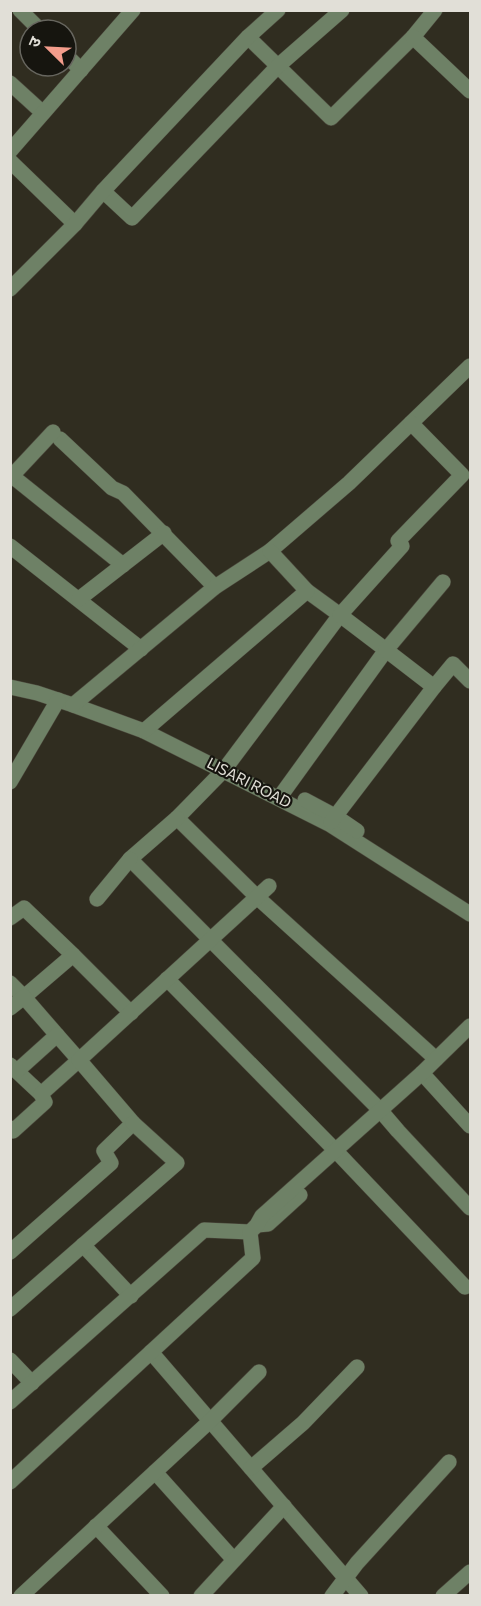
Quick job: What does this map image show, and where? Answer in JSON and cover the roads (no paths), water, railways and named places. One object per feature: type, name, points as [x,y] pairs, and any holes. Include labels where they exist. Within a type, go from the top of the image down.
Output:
[{"type":"street","points":[[10,151],[133,10]]},
{"type":"street","points":[[10,289],[75,224],[102,191],[248,37],[278,10]]},
{"type":"street","points":[[102,191],[132,218],[278,66],[342,10]]},
{"type":"street","points":[[248,37],[331,118],[413,37],[435,10]]},
{"type":"street","points":[[413,37],[471,91]]},
{"type":"street","points":[[78,67],[81,70]]},
{"type":"street","points":[[10,83],[43,113]]},
{"type":"street","points":[[10,161],[75,224]]},
{"type":"street","points":[[10,782],[71,700],[141,649],[215,587],[270,551],[349,483],[471,366]]},
{"type":"street","points":[[97,899],[130,859],[177,818],[226,768],[340,615],[402,546],[398,541],[466,470],[411,423]]},
{"type":"street","points":[[123,565],[11,477],[56,435],[112,488],[123,493],[215,587]]},
{"type":"street","points":[[79,599],[164,533]]},
{"type":"street","points":[[10,546],[141,649]]},
{"type":"street","points":[[270,551],[307,591],[434,687]]},
{"type":"street","points":[[282,794],[387,650],[443,582]]},
{"type":"street","points":[[148,728],[307,591]]},
{"type":"street","points":[[332,820],[453,664],[471,681]]},
{"type":"street","name":"LISARI ROAD","points":[[10,676],[148,728],[373,842],[471,903]]},
{"type":"street","name":"LISARI ROAD","points":[[10,687],[71,700]]},
{"type":"street","points":[[177,818],[263,892],[436,1059]]},
{"type":"street","name":"LISARI ROAD","points":[[332,820],[471,914]]},
{"type":"street","points":[[130,859],[383,1113],[471,1208]]},
{"type":"street","points":[[41,1094],[263,892]]},
{"type":"street","points":[[10,918],[24,908],[131,1013]]},
{"type":"street","points":[[10,1008],[73,955]]},
{"type":"street","points":[[167,979],[465,1287]]},
{"type":"street","points":[[10,982],[133,1123],[177,1162],[10,1309]]},
{"type":"street","points":[[425,1076],[436,1059],[471,1026]]},
{"type":"street","points":[[10,1128],[13,1131],[45,1102],[41,1094],[14,1068],[57,1035]]},
{"type":"street","points":[[10,1482],[253,1257],[254,1229],[262,1216],[276,1210],[425,1076],[471,1039]]},
{"type":"street","points":[[425,1076],[471,1126]]},
{"type":"street","points":[[10,1252],[111,1163],[104,1151],[133,1123]]},
{"type":"street","points":[[10,1402],[204,1230],[254,1229]]},
{"type":"street","points":[[83,1245],[131,1296]]},
{"type":"street","points":[[151,1352],[360,1596]]},
{"type":"street","points":[[10,1360],[32,1383]]},
{"type":"street","points":[[251,1468],[303,1423],[357,1367]]},
{"type":"street","points":[[21,1596],[210,1421],[259,1372]]},
{"type":"street","points":[[332,1596],[357,1563],[449,1462]]},
{"type":"street","points":[[155,1472],[234,1560]]},
{"type":"street","points":[[201,1596],[284,1506]]},
{"type":"street","points":[[96,1526],[162,1596]]},
{"type":"street","points":[[443,1596],[471,1572]]}]
